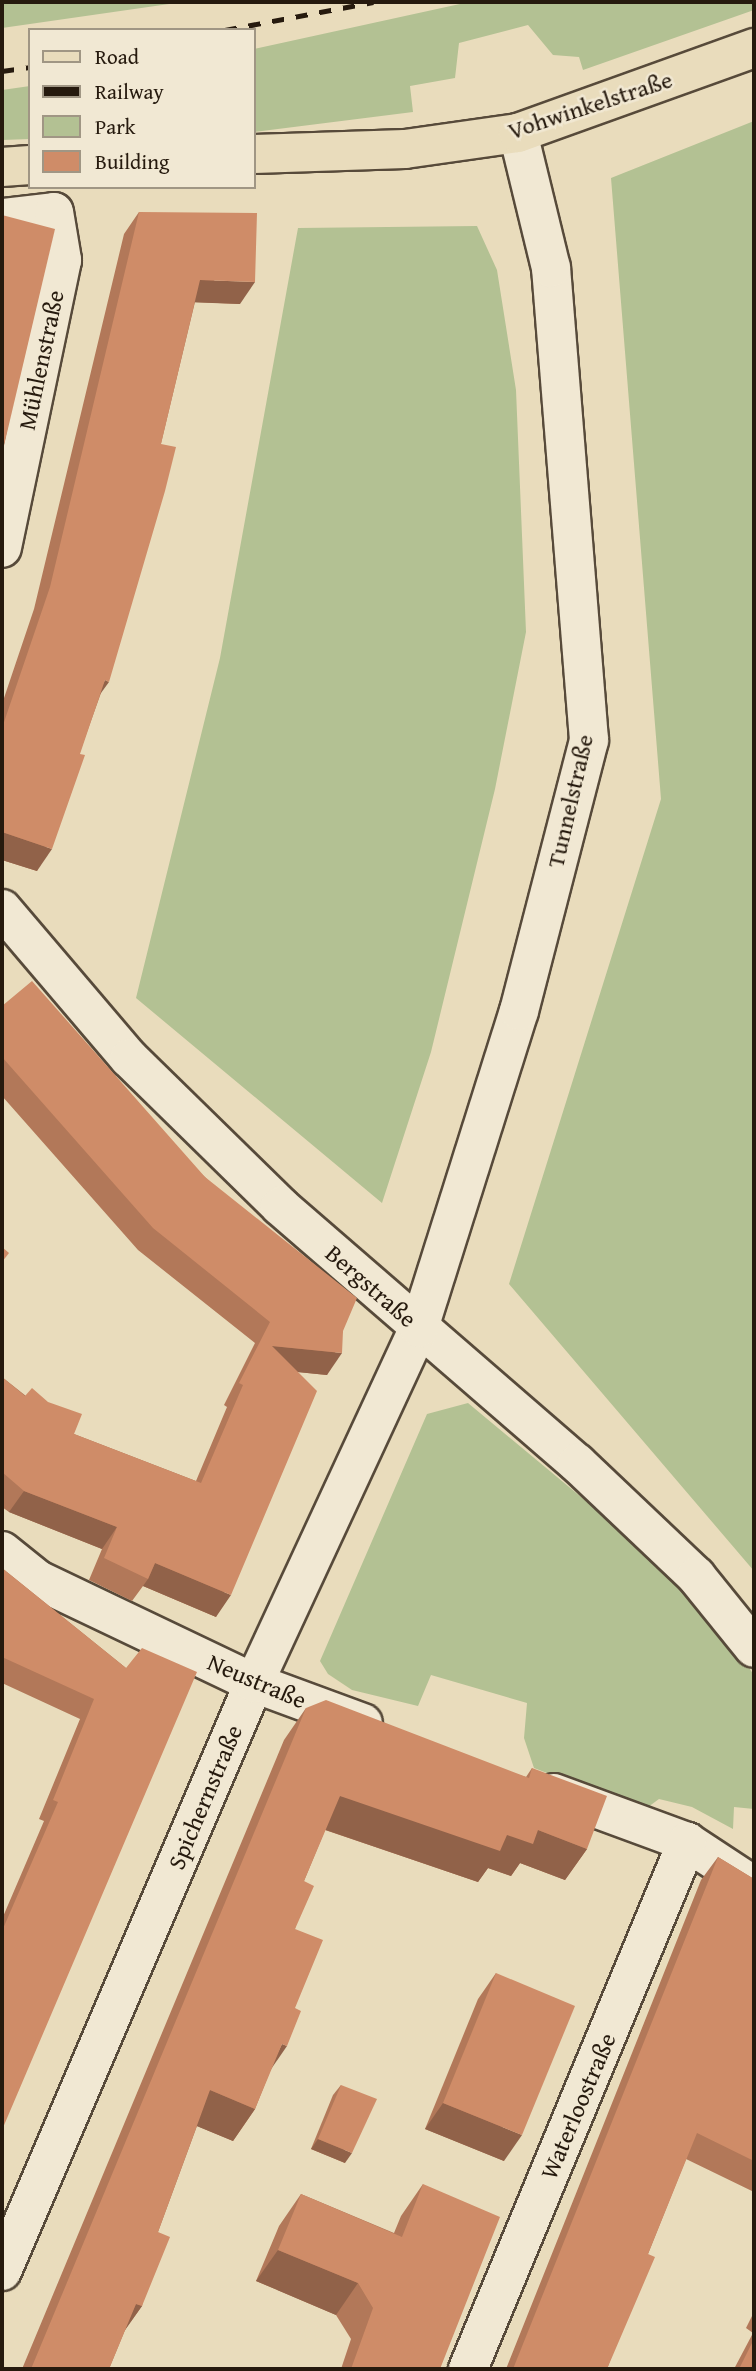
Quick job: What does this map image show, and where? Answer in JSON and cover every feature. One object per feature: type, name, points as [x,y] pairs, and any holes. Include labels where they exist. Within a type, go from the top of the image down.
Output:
[{"type":"main road","name":"Vohwinkelstraße","points":[[256,155],[405,149],[518,133],[754,48]]},
{"type":"main road","points":[[2,167],[28,165]]},
{"type":"street","name":"Tunnelstraße","points":[[419,1328],[519,1012],[589,740],[551,268],[518,133]]},
{"type":"street","name":"Mühlenstraße","points":[[2,218],[54,212],[62,260],[2,548]]},
{"type":"street","name":"Bergstraße","points":[[2,909],[129,1058],[280,1206],[577,1463],[676,1557],[754,1648]]},
{"type":"street","name":"Spichernstraße","points":[[2,2271],[254,1683],[419,1328]]},
{"type":"street","name":"Neustraße","points":[[2,1551],[38,1580],[254,1683],[399,1736]]},
{"type":"street","points":[[514,1779],[687,1842],[754,1886]]},
{"type":"street","name":"Waterloostraße","points":[[468,2369],[687,1842]]},
{"type":"green space","points":[[2,2],[183,2],[2,28]]},
{"type":"green space","points":[[469,2],[754,2],[754,10],[583,70],[579,57],[553,55],[528,25],[459,43],[455,78],[410,86],[413,112],[256,132],[256,49]]},
{"type":"green space","points":[[28,86],[28,139],[2,140],[2,90]]},
{"type":"green space","points":[[754,121],[754,1571],[509,1284],[661,799],[611,178]]},
{"type":"green space","points":[[477,226],[497,270],[516,390],[526,632],[495,789],[431,1052],[382,1203],[136,998],[220,658],[298,228]]},
{"type":"green space","points":[[468,1403],[693,1590],[754,1675],[754,1809],[734,1807],[733,1829],[692,1807],[659,1799],[644,1810],[534,1768],[524,1738],[527,1703],[431,1675],[418,1706],[352,1690],[328,1674],[320,1661],[427,1414]]},
{"type":"building","points":[[139,212],[257,213],[255,282],[200,280],[161,444],[176,447],[165,491],[109,682],[105,680],[80,754],[85,755],[52,849],[2,832],[2,728],[50,587]]},
{"type":"building","points":[[2,215],[55,229],[2,454]]},
{"type":"building","points":[[32,981],[205,1177],[357,1298],[343,1331],[342,1353],[272,1346],[317,1391],[231,1595],[155,1563],[148,1579],[104,1558],[117,1527],[24,1491],[2,1472],[2,1377],[25,1396],[32,1388],[48,1402],[82,1414],[74,1434],[201,1483],[243,1385],[239,1383],[270,1322],[153,1228],[2,1057],[2,1006]]},
{"type":"building","points":[[2,1247],[9,1253],[2,1262]]},
{"type":"building","points":[[2,1568],[126,1668],[142,1648],[197,1672],[2,2130],[2,1931],[58,1802],[53,1800],[94,1699],[2,1657]]},
{"type":"building","points":[[326,1700],[529,1778],[532,1768],[607,1796],[587,1849],[538,1830],[533,1844],[507,1835],[500,1851],[340,1796],[304,1881],[314,1886],[295,1929],[323,1940],[295,2008],[301,2011],[287,2046],[282,2044],[255,2109],[210,2090],[158,2232],[170,2237],[142,2306],[136,2304],[109,2369],[31,2369],[306,1708]]},
{"type":"building","points":[[718,1857],[754,1879],[754,2161],[697,2133],[648,2254],[655,2257],[607,2369],[513,2369]]},
{"type":"building","points":[[496,1973],[575,2006],[522,2135],[443,2103]]},
{"type":"building","points":[[341,2085],[377,2099],[352,2153],[318,2139]]},
{"type":"building","points":[[423,2184],[500,2217],[440,2369],[351,2369],[373,2308],[358,2283],[278,2250],[301,2194],[402,2237]]},
{"type":"building","points":[[754,2339],[754,2369],[739,2369]]},
{"type":"railway","points":[[236,28],[373,2]]},
{"type":"railway","points":[[2,71],[28,67]]}]
